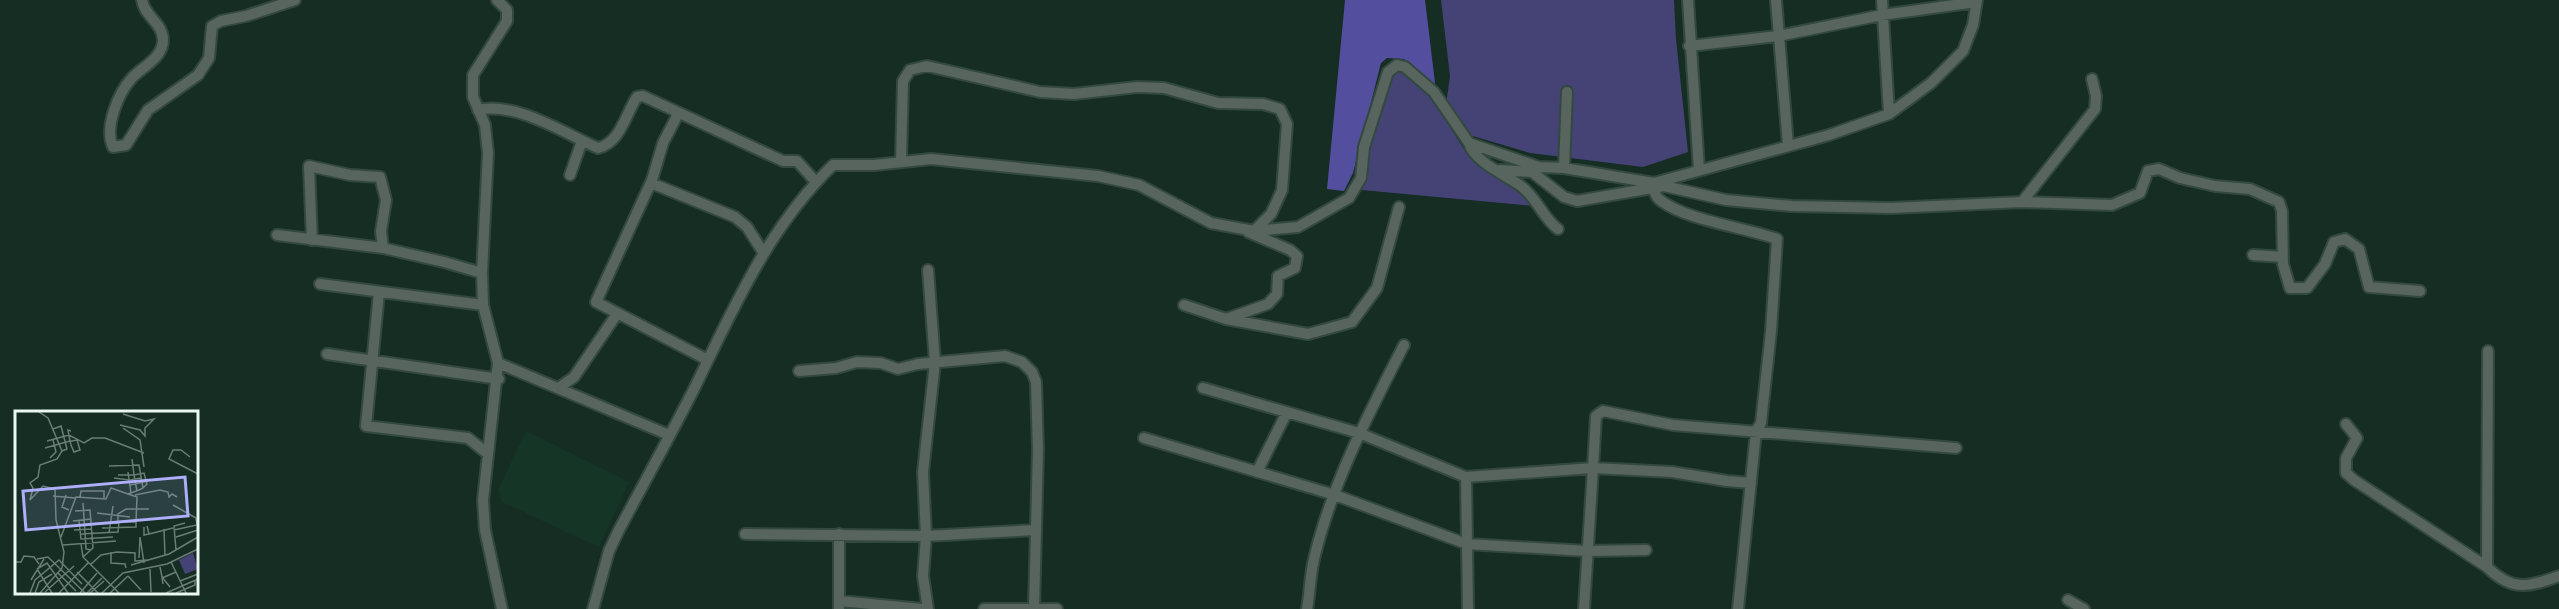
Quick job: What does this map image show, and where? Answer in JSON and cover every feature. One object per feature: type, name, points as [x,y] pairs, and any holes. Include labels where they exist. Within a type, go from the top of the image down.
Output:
[{"type":"street","points":[[142,0],[145,12],[161,30],[163,41],[157,55],[132,78],[121,94],[110,130],[113,147],[126,145],[148,110],[198,75],[208,58],[212,26],[221,21],[246,16],[295,0]]},
{"type":"street","points":[[497,0],[507,10],[507,21],[473,75],[473,97],[485,125],[488,153],[485,177],[483,305],[498,363],[499,379],[483,500],[485,530],[502,609]]},
{"type":"street","points":[[1688,0],[1689,46],[1699,170]]},
{"type":"street","points":[[1776,0],[1788,145]]},
{"type":"street","points":[[1881,0],[1889,114]]},
{"type":"street","points":[[1500,170],[1532,172],[1564,197],[1577,201],[1653,186],[1699,170],[1889,114],[1931,83],[1963,51],[1973,26],[1977,1],[1882,15],[1778,36],[1689,46]]},
{"type":"street","points":[[901,161],[903,81],[910,70],[927,66],[1040,92],[1074,94],[1137,87],[1164,88],[1218,103],[1263,104],[1280,109],[1287,124],[1281,189],[1271,214],[1250,231]]},
{"type":"street","points":[[1250,231],[1298,227],[1349,198],[1361,178],[1365,147],[1388,72],[1391,68],[1405,67],[1434,92],[1482,161],[1500,170],[1510,181],[1523,188],[1558,229]]},
{"type":"street","points":[[2022,202],[2095,109],[2096,96],[2092,79]]},
{"type":"street","points":[[1564,168],[1567,92]]},
{"type":"street","points":[[478,110],[492,107],[514,110],[598,148],[609,145],[616,138],[637,97],[643,96],[783,161],[797,161],[816,182]]},
{"type":"street","points":[[678,114],[663,143],[651,183],[596,302],[708,360]]},
{"type":"street","points":[[570,175],[582,141]]},
{"type":"street","points":[[1469,143],[1539,167],[1564,168],[1726,200],[1792,206],[1892,208],[2022,202],[2112,205],[2140,193],[2148,171],[2159,169],[2180,178],[2215,186],[2250,189],[2278,202],[2282,212],[2283,257],[2290,288],[2307,288],[2325,264],[2334,242],[2345,239],[2359,249],[2369,287],[2420,291]]},
{"type":"street","points":[[593,609],[609,551],[708,360],[739,294],[763,252],[816,182],[833,165],[874,165],[931,159],[1098,176],[1139,185],[1211,223],[1250,231],[1290,250],[1297,256],[1295,268],[1278,276],[1278,294],[1268,303],[1226,319]]},
{"type":"street","points":[[312,240],[309,166],[350,175],[380,177],[386,200],[381,231],[383,248]]},
{"type":"street","points":[[651,183],[735,218],[747,226],[763,252]]},
{"type":"street","points":[[1653,186],[1658,200],[1698,217],[1777,239],[1772,331],[1761,423],[1756,431],[1738,609]]},
{"type":"street","points":[[1185,305],[1226,319],[1308,334],[1352,322],[1377,288],[1399,207]]},
{"type":"street","points":[[277,235],[383,248],[444,261],[482,273]]},
{"type":"street","points":[[2253,255],[2283,257]]},
{"type":"street","points":[[928,270],[935,362],[924,446],[926,537],[923,576],[928,609]]},
{"type":"street","points":[[320,284],[483,305]]},
{"type":"street","points":[[379,292],[366,426],[468,438],[488,454]]},
{"type":"street","points":[[560,387],[574,376],[616,314]]},
{"type":"street","points":[[1307,609],[1314,560],[1335,495],[1359,432],[1404,345]]},
{"type":"street","points":[[2487,567],[2488,351]]},
{"type":"street","points":[[327,354],[499,379]]},
{"type":"street","points":[[798,371],[836,369],[857,362],[881,363],[898,369],[935,362],[1005,356],[1022,362],[1032,372],[1036,382],[1038,450],[1034,609]]},
{"type":"street","points":[[498,363],[560,387],[669,435]]},
{"type":"street","points":[[1203,388],[1359,432],[1466,477],[1593,468],[1672,472],[1727,482],[1751,483]]},
{"type":"street","points":[[1584,609],[1596,416],[1603,411],[1673,425],[1956,448]]},
{"type":"street","points":[[1257,471],[1287,412]]},
{"type":"street","points":[[2346,424],[2357,438],[2346,458],[2346,473],[2487,567],[2499,579],[2529,587],[2559,576]]},
{"type":"street","points":[[1144,438],[1335,495],[1467,544],[1587,551],[1646,549]]},
{"type":"street","points":[[1466,477],[1468,609]]},
{"type":"street","points":[[745,534],[926,537],[1035,530]]},
{"type":"street","points":[[839,534],[840,605],[922,609]]},
{"type":"street","points":[[2068,600],[2084,609]]},
{"type":"street","points":[[984,609],[1058,609]]},
{"type":"shaded area","points":[[1345,0],[1425,0],[1436,91],[1404,59],[1387,58],[1381,63],[1353,173],[1344,191],[1327,189]]},
{"type":"shaded area","points":[[1441,0],[1674,0],[1688,152],[1643,167],[1530,153],[1466,134],[1446,105],[1450,76]]},
{"type":"shaded area","points":[[1398,66],[1427,91],[1467,154],[1478,165],[1501,176],[1535,206],[1351,189],[1360,179],[1386,71]]},
{"type":"shaded area","points":[[526,431],[629,482],[599,547],[502,502],[498,490]]}]
